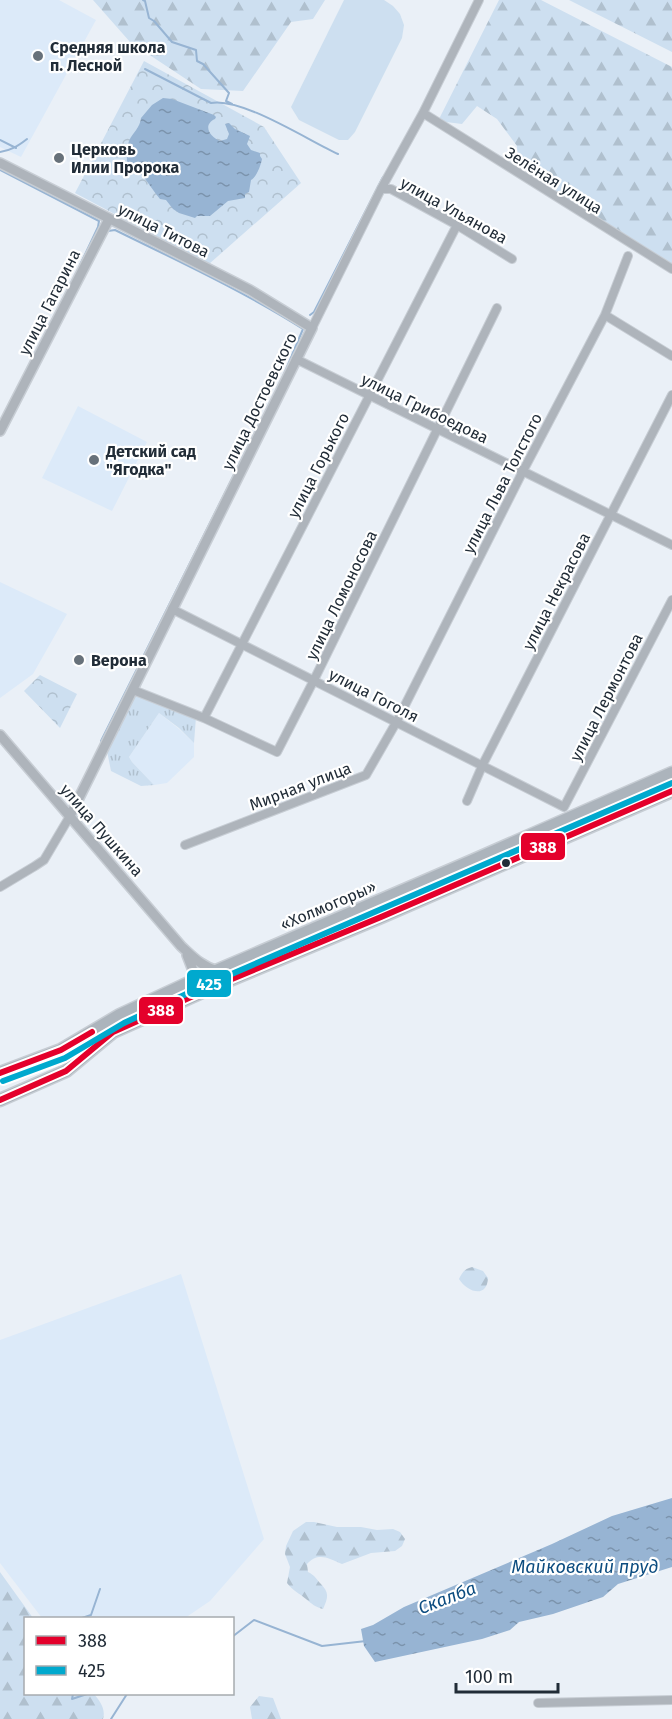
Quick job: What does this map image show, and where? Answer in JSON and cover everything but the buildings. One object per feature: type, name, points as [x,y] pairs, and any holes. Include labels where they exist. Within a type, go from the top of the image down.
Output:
[{"type":"highway","name":"«Холмогоры»","points":[[0,1073],[61,1050],[120,1015],[193,981],[672,773]]},
{"type":"highway","name":"«Холмогоры»","points":[[0,1100],[66,1071],[112,1032],[672,791]]},
{"type":"street","name":"улица Достоевского","points":[[70,816],[381,189],[423,113],[479,0]]},
{"type":"street","name":"Зелёная улица","points":[[423,113],[672,269]]},
{"type":"street","name":"улица Титова","points":[[0,163],[250,290],[312,328]]},
{"type":"street","name":"улица Ульянова","points":[[381,189],[391,189],[457,225],[512,259]]},
{"type":"street","name":"улица Гагарина","points":[[0,431],[109,219]]},
{"type":"street","name":"улица Горького","points":[[204,718],[457,225]]},
{"type":"street","name":"улица Льва Толстого","points":[[397,722],[523,471],[605,315],[628,256]]},
{"type":"street","name":"улица Ломоносова","points":[[133,690],[204,718],[277,752],[496,308]]},
{"type":"street","points":[[605,315],[672,356]]},
{"type":"street","name":"улица Грибоедова","points":[[296,359],[672,545]]},
{"type":"street","name":"улица Некрасова","points":[[466,801],[672,395]]},
{"type":"street","name":"улица Лермонтова","points":[[564,807],[672,600]]},
{"type":"street","name":"улица Гоголя","points":[[172,609],[483,764],[564,807]]},
{"type":"street","name":"Мирная улица","points":[[185,845],[366,775],[397,722]]},
{"type":"street","name":"улица Пушкина","points":[[0,735],[181,946]]},
{"type":"street","points":[[0,887],[44,860],[70,816]]},
{"type":"street","points":[[181,946],[195,960],[218,971]]},
{"type":"street","points":[[181,946],[191,962],[194,973],[193,981]]},
{"type":"street","points":[[538,1703],[672,1700]]},
{"type":"shaded area","name":"Средняя школа п. Лесной","points":[[0,0],[59,0],[96,20],[21,157],[0,147]]},
{"type":"shaded area","name":"Детский сад \"Ягодка\"","points":[[78,406],[147,442],[112,511],[42,478]]},
{"type":"shaded area","points":[[0,582],[67,614],[33,674],[0,698]]},
{"type":"shaded area","points":[[159,713],[194,743],[194,757],[167,783],[154,785],[129,757]]},
{"type":"shaded area","points":[[181,1274],[264,1539],[210,1601],[186,1617],[41,1617],[0,1563],[0,1340]]},
{"type":"green space","points":[[93,0],[325,0],[313,19],[291,22],[243,91],[201,89],[130,42]]},
{"type":"green space","points":[[344,0],[384,0],[400,14],[404,25],[402,38],[355,132],[348,140],[339,140],[299,120],[291,107]]},
{"type":"green space","points":[[499,0],[541,0],[672,67],[672,264],[518,165],[517,146],[497,119],[477,106],[462,124],[438,121]]},
{"type":"green space","points":[[569,0],[672,0],[672,52]]},
{"type":"green space","points":[[144,61],[264,127],[301,183],[209,264],[75,193]]},
{"type":"green space","points":[[40,675],[77,694],[60,728],[24,691]]},
{"type":"green space","points":[[136,695],[196,717],[194,743],[159,713],[129,757],[154,785],[141,786],[111,771],[107,751]]},
{"type":"green space","points":[[472,1267],[483,1271],[488,1278],[487,1285],[480,1291],[471,1290],[459,1279],[467,1269]]},
{"type":"green space","points":[[306,1522],[337,1527],[393,1529],[400,1532],[405,1539],[402,1546],[395,1551],[371,1553],[342,1564],[323,1557],[311,1560],[307,1564],[308,1572],[322,1585],[327,1594],[323,1609],[312,1604],[287,1583],[290,1567],[285,1554],[286,1546],[293,1531]]},
{"type":"green space","points":[[0,1572],[32,1617],[24,1617],[24,1695],[95,1695],[100,1702],[104,1715],[103,1719],[0,1719]]},
{"type":"green space","points":[[259,1696],[273,1698],[281,1719],[252,1719],[250,1707]]},
{"type":"water","points":[[163,98],[172,99],[214,115],[216,117],[208,128],[213,137],[220,141],[227,139],[229,134],[225,124],[229,123],[235,129],[250,136],[247,144],[251,150],[260,153],[262,159],[245,198],[228,201],[210,216],[195,218],[173,209],[166,200],[160,199],[143,176],[127,167],[127,147],[141,118],[152,105]]},
{"type":"water","name":"Майковский пруд","points":[[672,1498],[672,1567],[618,1584],[603,1597],[553,1614],[519,1622],[510,1630],[482,1639],[375,1662],[364,1646],[361,1629],[373,1625],[404,1607],[612,1516]]},
{"type":"waterway","points":[[143,0],[149,18],[172,42],[196,50],[197,61],[203,64],[229,93],[226,101],[232,104]]},
{"type":"waterway","points":[[145,69],[211,103],[224,103],[257,113],[338,154]]},
{"type":"waterway","points":[[0,152],[15,147],[27,139]]},
{"type":"waterway","points":[[0,140],[16,148]]},
{"type":"waterway","points":[[0,170],[99,221],[80,265]]},
{"type":"waterway","points":[[310,315],[314,312],[383,177]]},
{"type":"waterway","points":[[108,231],[115,230],[210,277],[303,329],[282,379]]},
{"type":"waterway","points":[[101,741],[247,449]]},
{"type":"waterway","points":[[85,1617],[91,1615],[100,1589]]},
{"type":"waterway","name":"Скалба","points":[[234,1635],[254,1620],[322,1646],[366,1641]]},
{"type":"waterway","points":[[73,1695],[72,1699],[84,1695]]},
{"type":"waterway","name":"Скалба","points":[[111,1719],[126,1695]]},
{"type":"transit line","name":"425","points":[[3,1081],[65,1058],[124,1023],[197,989],[672,783]]},
{"type":"transit line","name":"388","points":[[0,1100],[66,1071],[113,1032],[672,791]]},
{"type":"transit line","name":"388","points":[[0,1073],[61,1050],[92,1032]]},
{"type":"place","name":"Средняя школа п. Лесной","points":[[38,56]]},
{"type":"place","name":"Церковь Илии Пророка","points":[[59,158]]},
{"type":"place","name":"Детский сад \"Ягодка\"","points":[[94,460]]},
{"type":"place","name":"Верона","points":[[79,660]]}]
